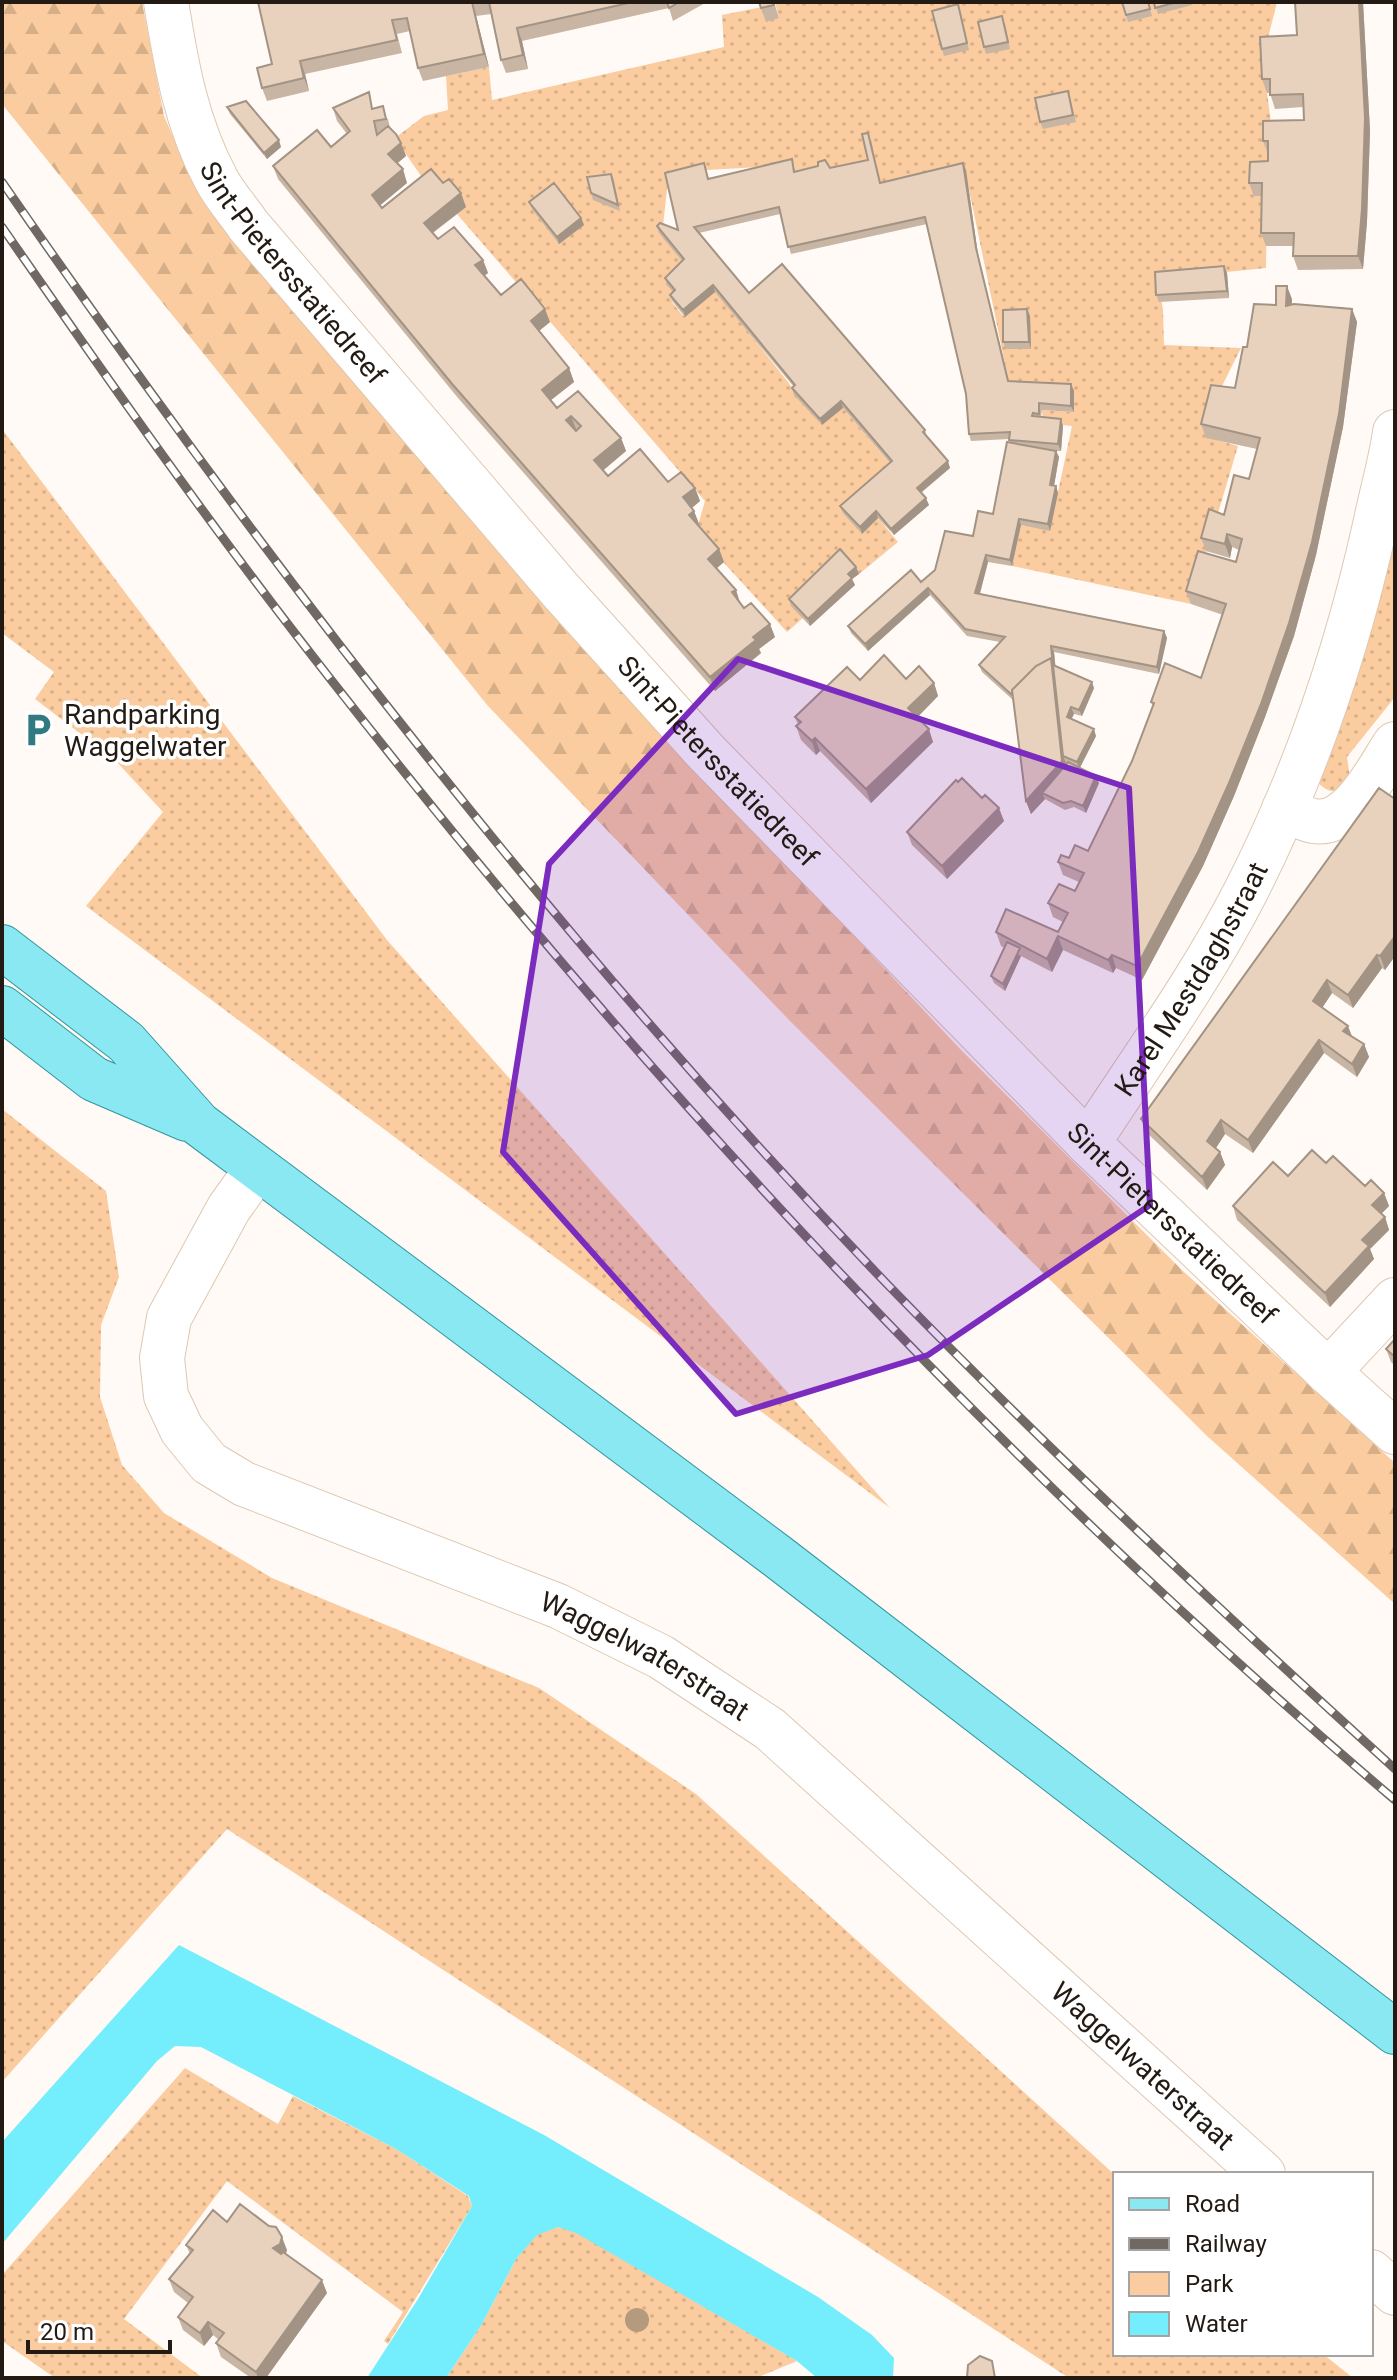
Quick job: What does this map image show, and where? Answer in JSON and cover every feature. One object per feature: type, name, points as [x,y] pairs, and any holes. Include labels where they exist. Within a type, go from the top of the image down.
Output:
[{"type":"main road","points":[[2,947],[126,1042],[199,1124],[777,1556],[1395,2032]]},
{"type":"main road","points":[[2,1008],[94,1079],[199,1124]]},
{"type":"street","name":"Sint-Pietersstatiedreef","points":[[166,2],[191,126],[217,182],[248,225],[561,591],[706,752],[1088,1143],[1395,1432]]},
{"type":"street","name":"Karel Mestdaghstraat","points":[[1088,1143],[1198,973],[1245,892],[1284,809],[1334,675],[1365,571],[1395,432]]},
{"type":"street","points":[[1284,809],[1312,821],[1329,821],[1349,811],[1395,744]]},
{"type":"street","name":"Waggelwaterstraat","points":[[257,1169],[229,1208],[169,1318],[162,1358],[166,1396],[182,1430],[209,1463],[244,1484],[558,1606],[661,1657],[770,1729],[1261,2172]]},
{"type":"street","points":[[1328,1372],[1395,1300]]},
{"type":"street","points":[[1373,2274],[1395,2293]]},
{"type":"highlighted area","points":[[738,659],[1129,788],[1150,1205],[928,1355],[736,1414],[503,1152],[549,864]]},
{"type":"green space","points":[[2,2],[142,2],[164,116],[190,175],[607,673],[961,1050],[1183,1271],[1395,1463],[1395,1604],[1207,1436],[790,1021],[488,706],[2,104]]},
{"type":"green space","points":[[775,2],[1277,2],[1265,50],[1273,137],[1267,196],[1266,268],[1157,279],[1163,309],[1164,345],[1241,348],[1216,398],[1206,437],[1238,446],[1191,604],[1012,566],[1021,525],[1050,530],[1072,426],[1043,423],[1042,410],[1074,412],[1074,392],[1010,388],[965,170],[882,190],[870,139],[870,167],[798,177],[794,165],[707,170],[668,180],[662,235],[688,269],[678,296],[672,302],[683,316],[715,290],[822,425],[843,408],[894,468],[878,518],[898,542],[859,574],[843,556],[792,605],[803,618],[787,632],[697,529],[705,501],[457,214],[465,206],[435,173],[423,179],[395,138],[424,116],[448,110],[446,76],[489,67],[492,100],[724,47],[722,15],[762,7],[779,18]]},
{"type":"green space","points":[[2,429],[387,940],[890,1508],[86,906],[163,812],[115,760],[35,699],[54,672],[2,633]]},
{"type":"green space","points":[[1395,507],[1395,697],[1347,757],[1351,786],[1329,790],[1316,781]]},
{"type":"green space","points":[[2,1109],[106,1191],[119,1277],[101,1325],[100,1397],[122,1465],[164,1513],[272,1578],[539,1688],[696,1794],[1113,2173],[1113,2356],[1326,2356],[1353,2378],[1069,2378],[227,1829],[2,2082]]},
{"type":"green space","points":[[185,2068],[278,2124],[293,2096],[396,2149],[468,2196],[472,2206],[388,2344],[384,2341],[403,2312],[227,2181],[124,2319],[203,2378],[55,2378],[2,2341],[2,2275]]},
{"type":"green space","points":[[558,2227],[576,2232],[797,2361],[756,2378],[446,2378],[482,2324],[516,2259],[537,2234]]},
{"type":"water","points":[[179,1945],[544,2135],[818,2297],[872,2335],[894,2358],[893,2378],[817,2378],[797,2361],[576,2233],[558,2227],[537,2235],[516,2259],[482,2324],[446,2378],[367,2378],[472,2206],[469,2196],[396,2149],[201,2047],[175,2046],[157,2061],[2,2244],[2,2142]]},
{"type":"building","points":[[258,2],[472,2],[484,54],[418,68],[407,18],[392,20],[397,40],[300,61],[304,78],[262,88],[257,68],[272,64]]},
{"type":"building","points":[[489,2],[633,2],[517,28],[523,55],[501,60]]},
{"type":"building","points":[[759,2],[773,2],[774,5],[761,8]]},
{"type":"building","points":[[1122,2],[1148,2],[1150,9],[1126,15]]},
{"type":"building","points":[[1154,2],[1177,2],[1155,8]]},
{"type":"building","points":[[1295,2],[1359,2],[1365,118],[1358,256],[1293,256],[1294,233],[1261,233],[1262,183],[1249,183],[1250,162],[1268,161],[1268,141],[1263,141],[1263,121],[1304,120],[1303,94],[1270,95],[1270,79],[1262,79],[1260,37],[1297,35]]},
{"type":"building","points":[[958,4],[967,43],[942,49],[932,11]]},
{"type":"building","points":[[1002,16],[1008,42],[984,47],[978,22]]},
{"type":"building","points":[[1068,91],[1073,115],[1040,122],[1035,98]]},
{"type":"building","points":[[369,92],[372,109],[383,106],[386,119],[374,121],[377,135],[388,126],[396,134],[401,143],[388,154],[403,169],[372,195],[382,208],[431,169],[443,183],[449,179],[461,193],[424,223],[438,239],[454,227],[483,260],[475,265],[501,295],[521,279],[545,309],[531,321],[569,368],[542,390],[557,408],[578,391],[621,438],[594,460],[608,476],[640,449],[668,482],[681,472],[695,488],[683,497],[694,511],[689,515],[719,549],[708,559],[736,590],[732,592],[744,608],[751,603],[770,624],[753,637],[756,640],[710,677],[453,385],[273,166],[317,130],[331,147],[350,131],[333,108]],"holes":[[[571,416],[581,426],[576,431],[566,420]]]},
{"type":"building","points":[[246,101],[279,140],[264,153],[227,107]]},
{"type":"building","points":[[868,133],[880,183],[963,163],[976,248],[1008,381],[1071,384],[1071,406],[1039,403],[1039,414],[1033,413],[1032,416],[1061,419],[1058,444],[1009,440],[1010,432],[969,434],[966,394],[925,217],[788,247],[779,207],[694,227],[749,293],[782,264],[948,461],[917,488],[926,498],[891,529],[876,511],[860,527],[840,506],[892,461],[841,401],[820,419],[792,388],[795,385],[713,285],[683,310],[670,295],[675,290],[665,278],[684,259],[657,226],[660,223],[678,230],[665,173],[704,163],[708,179],[792,159],[794,172],[818,166],[818,162],[825,160],[830,168],[868,160],[862,134]]},
{"type":"building","points":[[611,174],[618,205],[591,193],[587,177]]},
{"type":"building","points":[[554,183],[581,218],[557,237],[529,202]]},
{"type":"building","points":[[1224,266],[1227,291],[1156,295],[1155,272]]},
{"type":"building","points":[[1276,286],[1287,286],[1286,306],[1352,309],[1339,414],[1312,542],[1289,623],[1229,783],[1198,852],[1137,966],[1112,955],[1108,960],[1058,936],[1047,959],[996,932],[1006,909],[1058,932],[1068,913],[1048,903],[1059,884],[1075,891],[1084,873],[1058,862],[1061,855],[1069,858],[1075,845],[1088,851],[1132,761],[1165,663],[1201,678],[1226,604],[1186,591],[1198,551],[1236,562],[1242,539],[1227,534],[1225,544],[1201,538],[1209,509],[1224,515],[1234,475],[1249,479],[1260,438],[1201,424],[1211,385],[1235,388],[1243,347],[1247,347],[1254,304],[1276,305]]},
{"type":"building","points":[[1027,309],[1029,342],[1003,342],[1003,310]]},
{"type":"building","points":[[1007,442],[1056,451],[1050,485],[1056,486],[1048,524],[1019,519],[1010,560],[986,555],[975,593],[1164,631],[1157,667],[1051,646],[1053,665],[1051,658],[1036,666],[1012,690],[1012,695],[979,665],[1005,637],[965,629],[928,588],[865,644],[848,626],[911,570],[921,582],[935,570],[945,531],[973,536],[978,511],[993,514]]},
{"type":"building","points":[[840,549],[856,567],[848,574],[852,578],[808,619],[789,599]]},
{"type":"building","points":[[884,655],[906,679],[919,666],[934,683],[908,708],[929,729],[866,789],[815,738],[812,741],[796,726],[801,722],[795,717],[847,667],[860,680]]},
{"type":"building","points":[[1051,658],[1062,761],[1026,801],[1012,690],[1036,666]]},
{"type":"building","points":[[1053,665],[1092,682],[1079,710],[1071,707],[1067,717],[1094,729],[1077,762],[1063,756]]},
{"type":"building","points":[[1068,762],[1096,776],[1083,806],[1071,801],[1063,803],[1042,793]]},
{"type":"building","points":[[962,778],[982,798],[985,795],[999,808],[942,866],[907,832],[956,780],[958,782]]},
{"type":"building","points":[[1379,788],[1395,799],[1395,936],[1348,995],[1327,980],[1313,1001],[1348,1026],[1343,1031],[1364,1044],[1352,1064],[1319,1040],[1248,1140],[1221,1120],[1207,1141],[1220,1152],[1202,1177],[1141,1119]]},
{"type":"building","points":[[1007,942],[1020,948],[1003,984],[991,976]]},
{"type":"building","points":[[1312,1150],[1326,1163],[1333,1156],[1365,1186],[1371,1180],[1384,1193],[1372,1205],[1385,1217],[1362,1240],[1369,1246],[1325,1293],[1233,1206],[1273,1162],[1288,1176]]},
{"type":"building","points":[[1395,1339],[1395,1357],[1386,1349]]},
{"type":"building","points":[[240,2204],[269,2226],[276,2227],[282,2237],[280,2244],[273,2248],[322,2280],[256,2372],[216,2343],[224,2333],[208,2322],[200,2333],[178,2317],[193,2297],[169,2279],[193,2250],[186,2245],[213,2210],[227,2222]]},
{"type":"building","points":[[980,2356],[992,2361],[995,2378],[967,2378],[968,2365]]},
{"type":"railway","points":[[2,182],[104,327],[314,611],[422,751],[648,1023],[766,1155],[948,1347],[1137,1530],[1395,1769]]},
{"type":"railway","points":[[2,227],[123,400],[289,626],[453,832],[704,1125],[835,1268],[1108,1542],[1249,1673],[1395,1800]]},
{"type":"place","name":"Randparking Waggelwater","points":[[38,730]]}]
